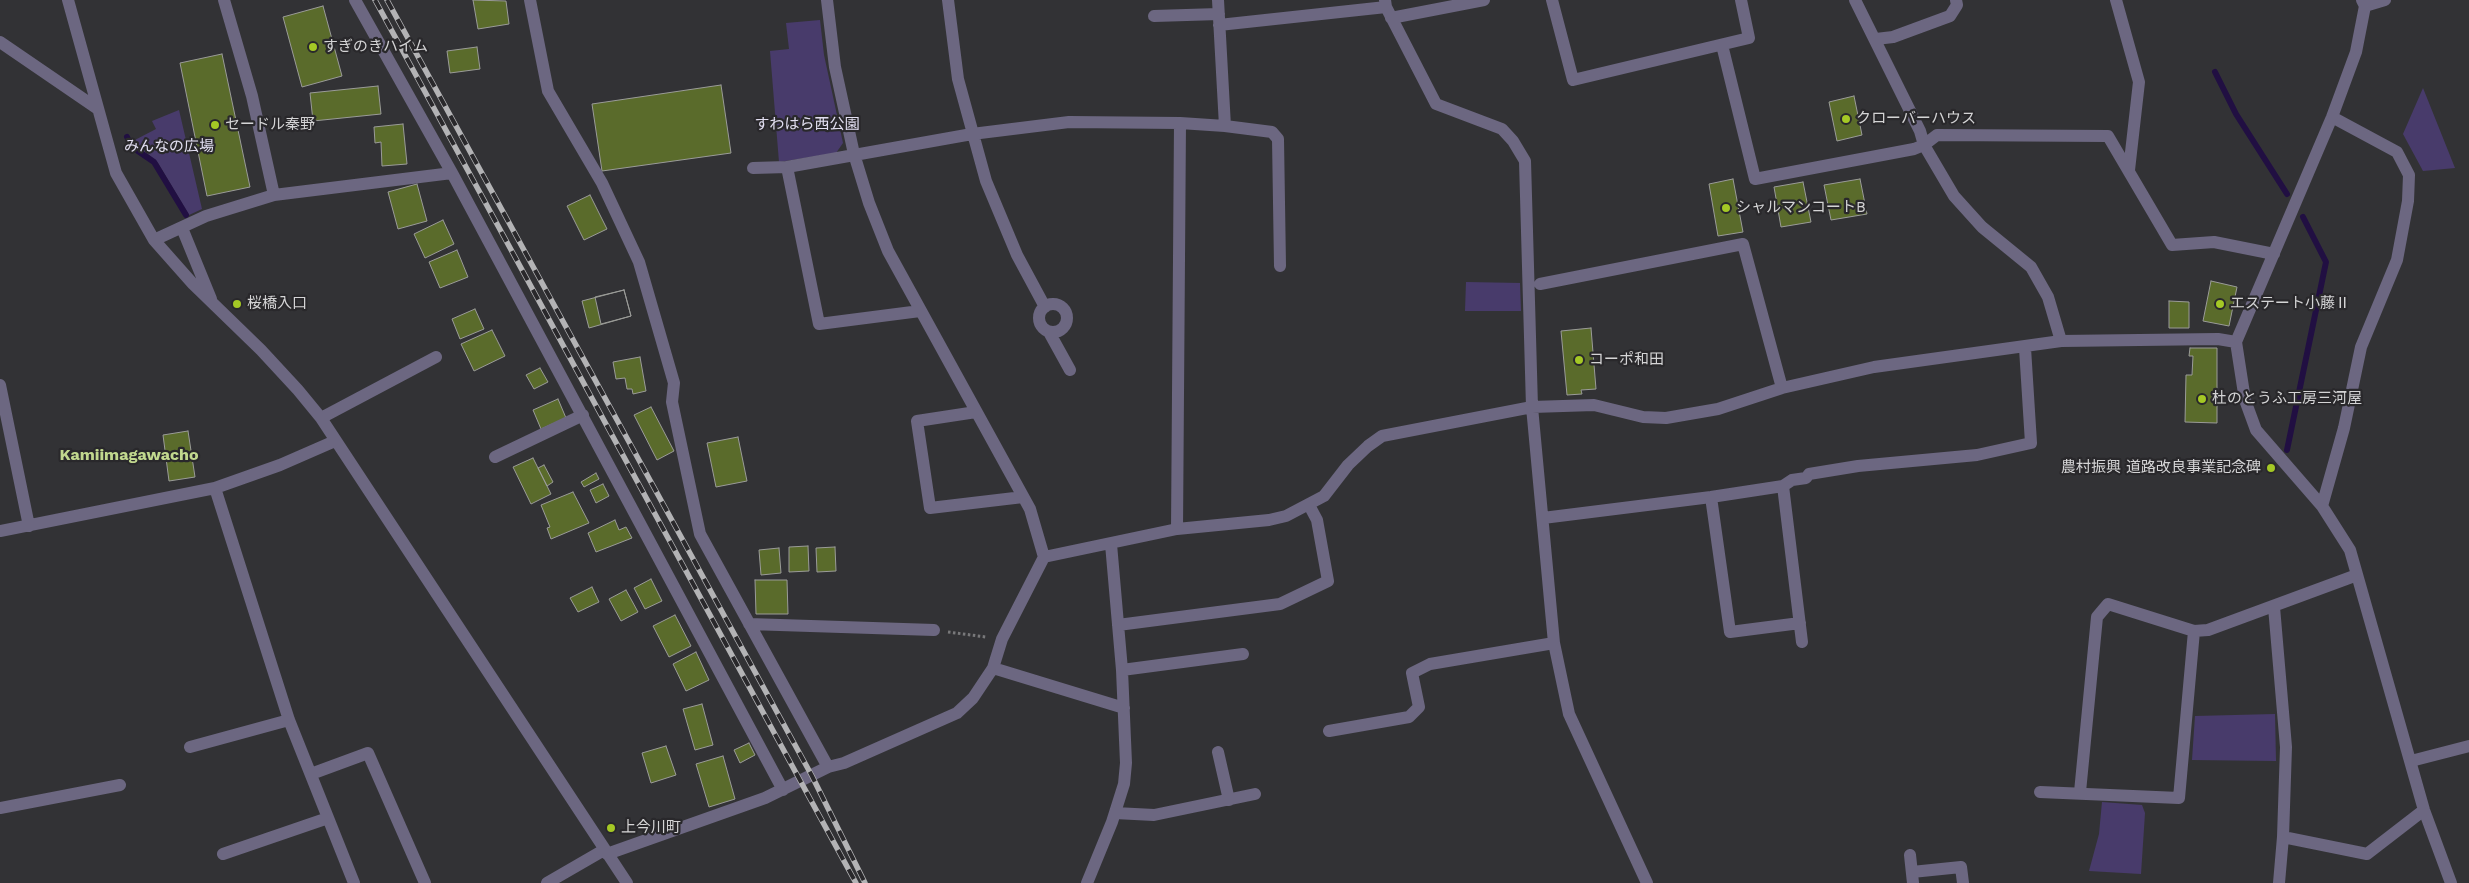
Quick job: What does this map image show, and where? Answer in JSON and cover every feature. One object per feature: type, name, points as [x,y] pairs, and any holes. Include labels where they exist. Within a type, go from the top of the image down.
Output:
[{"type":"street","points":[[68,0],[116,173],[154,240],[212,302],[261,350],[321,418],[627,883]]},
{"type":"street","points":[[224,0],[252,96],[274,195]]},
{"type":"street","points":[[355,0],[452,173],[784,790]]},
{"type":"street","points":[[530,0],[548,91],[602,184],[639,262],[674,383],[672,402],[700,534],[828,767]]},
{"type":"street","points":[[547,883],[606,852],[765,798],[828,767],[844,763],[956,713],[973,698],[993,668],[1002,639],[1044,557],[1034,522],[1023,497],[888,251],[869,203],[854,154],[835,67],[826,0]]},
{"type":"street","points":[[948,0],[958,79],[986,181],[1006,232],[1045,307]]},
{"type":"street","points":[[1218,0],[1225,126]]},
{"type":"street","points":[[1154,16],[1219,19],[1484,0]]},
{"type":"street","points":[[1552,0],[1573,80],[1749,38],[1741,0]]},
{"type":"street","points":[[1855,0],[1920,131],[1924,145],[1954,196],[1982,228],[2031,267],[2048,297],[2061,341]]},
{"type":"street","points":[[1876,39],[1893,37],[1950,16],[1957,5],[1956,0]]},
{"type":"street","points":[[2116,0],[2139,82],[2129,170]]},
{"type":"street","points":[[2385,0],[2363,3],[2356,52],[2332,117],[2236,342],[2245,400],[2256,430],[2322,506],[2350,550],[2424,810],[2451,883]]},
{"type":"street","points":[[1388,8],[1436,104],[1502,129],[1513,141],[1525,161],[1532,407],[1554,643],[1569,714],[1647,883]]},
{"type":"street","points":[[0,42],[98,109]]},
{"type":"street","points":[[1722,45],[1755,180],[1914,149],[1924,145],[1937,134],[2108,136],[2172,245],[2214,242],[2274,254]]},
{"type":"street","points":[[2322,506],[2344,428],[2361,347],[2396,260],[2408,192],[2409,175],[2397,152],[2332,117]]},
{"type":"street","points":[[753,168],[788,167],[972,134],[1069,122],[1180,123],[1272,132],[1278,140],[1280,266]]},
{"type":"street","points":[[1177,529],[1180,123]]},
{"type":"street","points":[[788,167],[819,324],[920,311]]},
{"type":"street","points":[[154,240],[206,216],[274,195],[452,173]]},
{"type":"street","points":[[182,228],[212,302]]},
{"type":"street","points":[[1540,284],[1743,244],[1782,388]]},
{"type":"street","points":[[1049,332],[1061,330],[1067,317],[1060,306],[1051,304],[1045,307],[1040,312],[1039,321],[1044,329],[1049,332],[1070,370]]},
{"type":"street","points":[[1044,557],[1177,529],[1269,520],[1286,516],[1324,496],[1348,465],[1382,436],[1532,407],[1594,405],[1643,417],[1666,418],[1718,409],[1782,388],[1874,367],[2025,348],[2061,341],[2218,339],[2236,342]]},
{"type":"street","points":[[1543,518],[1666,501],[1671,504],[1711,498],[1783,486],[1792,480],[1806,478],[1809,474],[1858,466],[1977,455],[2031,444],[2025,348]]},
{"type":"street","points":[[321,418],[436,357]]},
{"type":"street","points":[[0,385],[29,526]]},
{"type":"street","points":[[976,412],[917,421],[930,508],[1023,497]]},
{"type":"street","points":[[495,457],[583,415]]},
{"type":"street","points":[[0,531],[215,488],[280,465],[336,441]]},
{"type":"street","points":[[1783,486],[1802,642]]},
{"type":"street","points":[[215,488],[289,720],[354,883]]},
{"type":"street","points":[[1711,498],[1730,632],[1800,623]]},
{"type":"street","points":[[1118,625],[1280,604],[1334,578],[1317,520],[1309,505]]},
{"type":"street","points":[[1086,883],[1115,813],[1124,777],[1126,740],[1111,544]]},
{"type":"street","points":[[2080,792],[2097,616],[2108,604],[2194,631],[2208,630],[2357,575]]},
{"type":"street","points":[[2274,607],[2286,747],[2284,837],[2279,883]]},
{"type":"street","points":[[749,624],[934,630]]},
{"type":"street","points":[[2040,792],[2080,792],[2179,798],[2194,631]]},
{"type":"street","points":[[1329,732],[1409,717],[1419,706],[1412,673],[1430,664],[1554,643]]},
{"type":"street","points":[[1122,670],[1243,654]]},
{"type":"street","points":[[993,668],[1124,708]]},
{"type":"street","points":[[190,747],[289,720]]},
{"type":"street","points":[[2410,761],[2469,746]]},
{"type":"street","points":[[1218,752],[1229,800]]},
{"type":"street","points":[[311,774],[368,753],[425,883]]},
{"type":"street","points":[[0,808],[120,785]]},
{"type":"street","points":[[1115,813],[1154,815],[1254,794]]},
{"type":"street","points":[[2284,837],[2367,854],[2424,810]]},
{"type":"street","points":[[223,854],[328,818]]},
{"type":"street","points":[[1910,854],[1912,878],[1961,867],[1962,883]]},
{"type":"path","points":[[934,630],[1002,639]]},
{"type":"green space","name":"すわはら西公園","points":[[820,20],[824,55],[843,143],[836,153],[779,162],[770,51],[789,49],[786,23]]},
{"type":"green space","points":[[2423,88],[2455,168],[2423,171],[2403,134]]},
{"type":"green space","name":"みんなの広場","points":[[179,110],[202,209],[189,215],[158,163],[148,154],[138,149],[133,141],[156,129],[152,121]]},
{"type":"green space","points":[[1466,282],[1520,283],[1521,311],[1465,311]]},
{"type":"green space","points":[[2275,714],[2276,761],[2192,760],[2195,716]]},
{"type":"green space","points":[[2102,802],[2142,805],[2145,813],[2141,874],[2089,871],[2099,834]]},
{"type":"building","points":[[473,0],[506,1],[509,24],[478,29]]},
{"type":"building","name":"すぎのきハイム","points":[[323,6],[342,76],[302,87],[283,17]]},
{"type":"building","points":[[477,47],[480,69],[450,73],[447,51]]},
{"type":"building","name":"セードル秦野","points":[[222,54],[250,187],[207,196],[180,63]]},
{"type":"building","points":[[721,85],[731,153],[602,171],[592,104]]},
{"type":"building","points":[[378,86],[381,114],[313,121],[310,93]]},
{"type":"building","name":"クローバーハウス","points":[[1854,96],[1862,135],[1837,141],[1829,102]]},
{"type":"building","points":[[403,124],[407,164],[382,166],[381,142],[375,143],[374,127]]},
{"type":"building","name":"シャルマンコートB","points":[[1733,179],[1743,232],[1718,236],[1709,184]]},
{"type":"building","points":[[1860,179],[1867,214],[1831,220],[1824,185]]},
{"type":"building","points":[[1803,182],[1811,222],[1781,227],[1774,187]]},
{"type":"building","points":[[417,184],[427,221],[398,229],[388,192]]},
{"type":"building","points":[[590,195],[607,229],[584,240],[567,206]]},
{"type":"building","points":[[443,220],[454,244],[425,258],[414,234]]},
{"type":"building","points":[[457,250],[468,277],[440,288],[429,262]]},
{"type":"building","name":"エステート小藤Ⅱ","points":[[2211,281],[2237,287],[2229,326],[2203,321]]},
{"type":"building","points":[[624,290],[631,316],[601,324],[595,297]]},
{"type":"building","points":[[624,290],[631,316],[589,328],[582,301]]},
{"type":"building","name":"エステート小藤Ⅱ","points":[[2169,301],[2189,302],[2189,328],[2169,328]]},
{"type":"building","points":[[475,309],[484,329],[460,339],[452,319]]},
{"type":"building","name":"コーポ和田","points":[[1591,328],[1596,389],[1581,390],[1582,394],[1567,395],[1561,331]]},
{"type":"building","points":[[492,330],[505,356],[474,371],[461,344]]},
{"type":"building","name":"杜のとうふ工房三河屋","points":[[2190,348],[2217,348],[2217,423],[2185,422],[2186,375],[2192,375],[2193,356],[2189,356]]},
{"type":"building","points":[[640,357],[646,391],[633,394],[632,389],[627,389],[625,378],[616,379],[613,362]]},
{"type":"building","points":[[540,368],[548,382],[534,389],[526,375]]},
{"type":"building","points":[[558,399],[566,418],[541,429],[533,410]]},
{"type":"building","points":[[651,407],[674,451],[657,460],[634,415]]},
{"type":"building","points":[[188,431],[195,477],[169,481],[163,435]]},
{"type":"building","points":[[738,437],[747,481],[716,487],[707,443]]},
{"type":"building","points":[[533,458],[551,494],[531,504],[513,467]]},
{"type":"building","points":[[544,465],[553,482],[547,486],[538,468]]},
{"type":"building","points":[[596,473],[599,479],[584,487],[581,482]]},
{"type":"building","points":[[603,484],[609,496],[596,503],[590,490]]},
{"type":"building","points":[[573,492],[589,523],[551,539],[547,528],[550,527],[541,505]]},
{"type":"building","points":[[615,520],[619,530],[626,527],[632,538],[596,552],[588,533]]},
{"type":"building","points":[[808,546],[809,571],[789,572],[789,547]]},
{"type":"building","points":[[835,547],[836,571],[817,572],[816,548]]},
{"type":"building","points":[[779,548],[781,573],[761,575],[759,550]]},
{"type":"building","points":[[651,579],[662,601],[645,609],[634,588]]},
{"type":"building","points":[[755,580],[787,580],[788,614],[756,614]]},
{"type":"building","points":[[592,587],[599,602],[578,612],[570,598]]},
{"type":"building","points":[[626,590],[638,612],[621,621],[609,599]]},
{"type":"building","points":[[675,615],[691,646],[669,657],[653,626]]},
{"type":"building","points":[[696,652],[709,680],[686,691],[673,664]]},
{"type":"building","points":[[702,704],[713,745],[695,750],[683,709]]},
{"type":"building","points":[[749,743],[755,755],[740,763],[734,750]]},
{"type":"building","points":[[666,746],[676,775],[651,783],[642,753]]},
{"type":"building","points":[[723,756],[735,799],[709,807],[696,764]]},
{"type":"waterway","points":[[2215,72],[2236,114],[2287,194]]},
{"type":"waterway","points":[[127,137],[132,147],[154,162],[186,215]]},
{"type":"waterway","points":[[2287,450],[2326,262],[2303,217]]},
{"type":"railway","points":[[375,0],[856,883]]},
{"type":"railway","points":[[387,0],[812,776],[865,883]]},
{"type":"place","name":"すぎのきハイム","points":[[313,47]]},
{"type":"place","name":"クローバーハウス","points":[[1846,119]]},
{"type":"place","name":"セードル秦野","points":[[215,125]]},
{"type":"place","name":"シャルマンコートB","points":[[1726,208]]},
{"type":"place","name":"桜橋入口","points":[[237,304]]},
{"type":"place","name":"エステート小藤Ⅱ","points":[[2220,304]]},
{"type":"place","name":"コーポ和田","points":[[1579,360]]},
{"type":"place","name":"杜のとうふ工房三河屋","points":[[2202,399]]},
{"type":"place","name":"農村振興 道路改良事業記念碑","points":[[2271,468]]},
{"type":"place","name":"上今川町","points":[[611,828]]},
{"type":"district","name":"Kamiimagawacho","points":[[129,455]]}]
